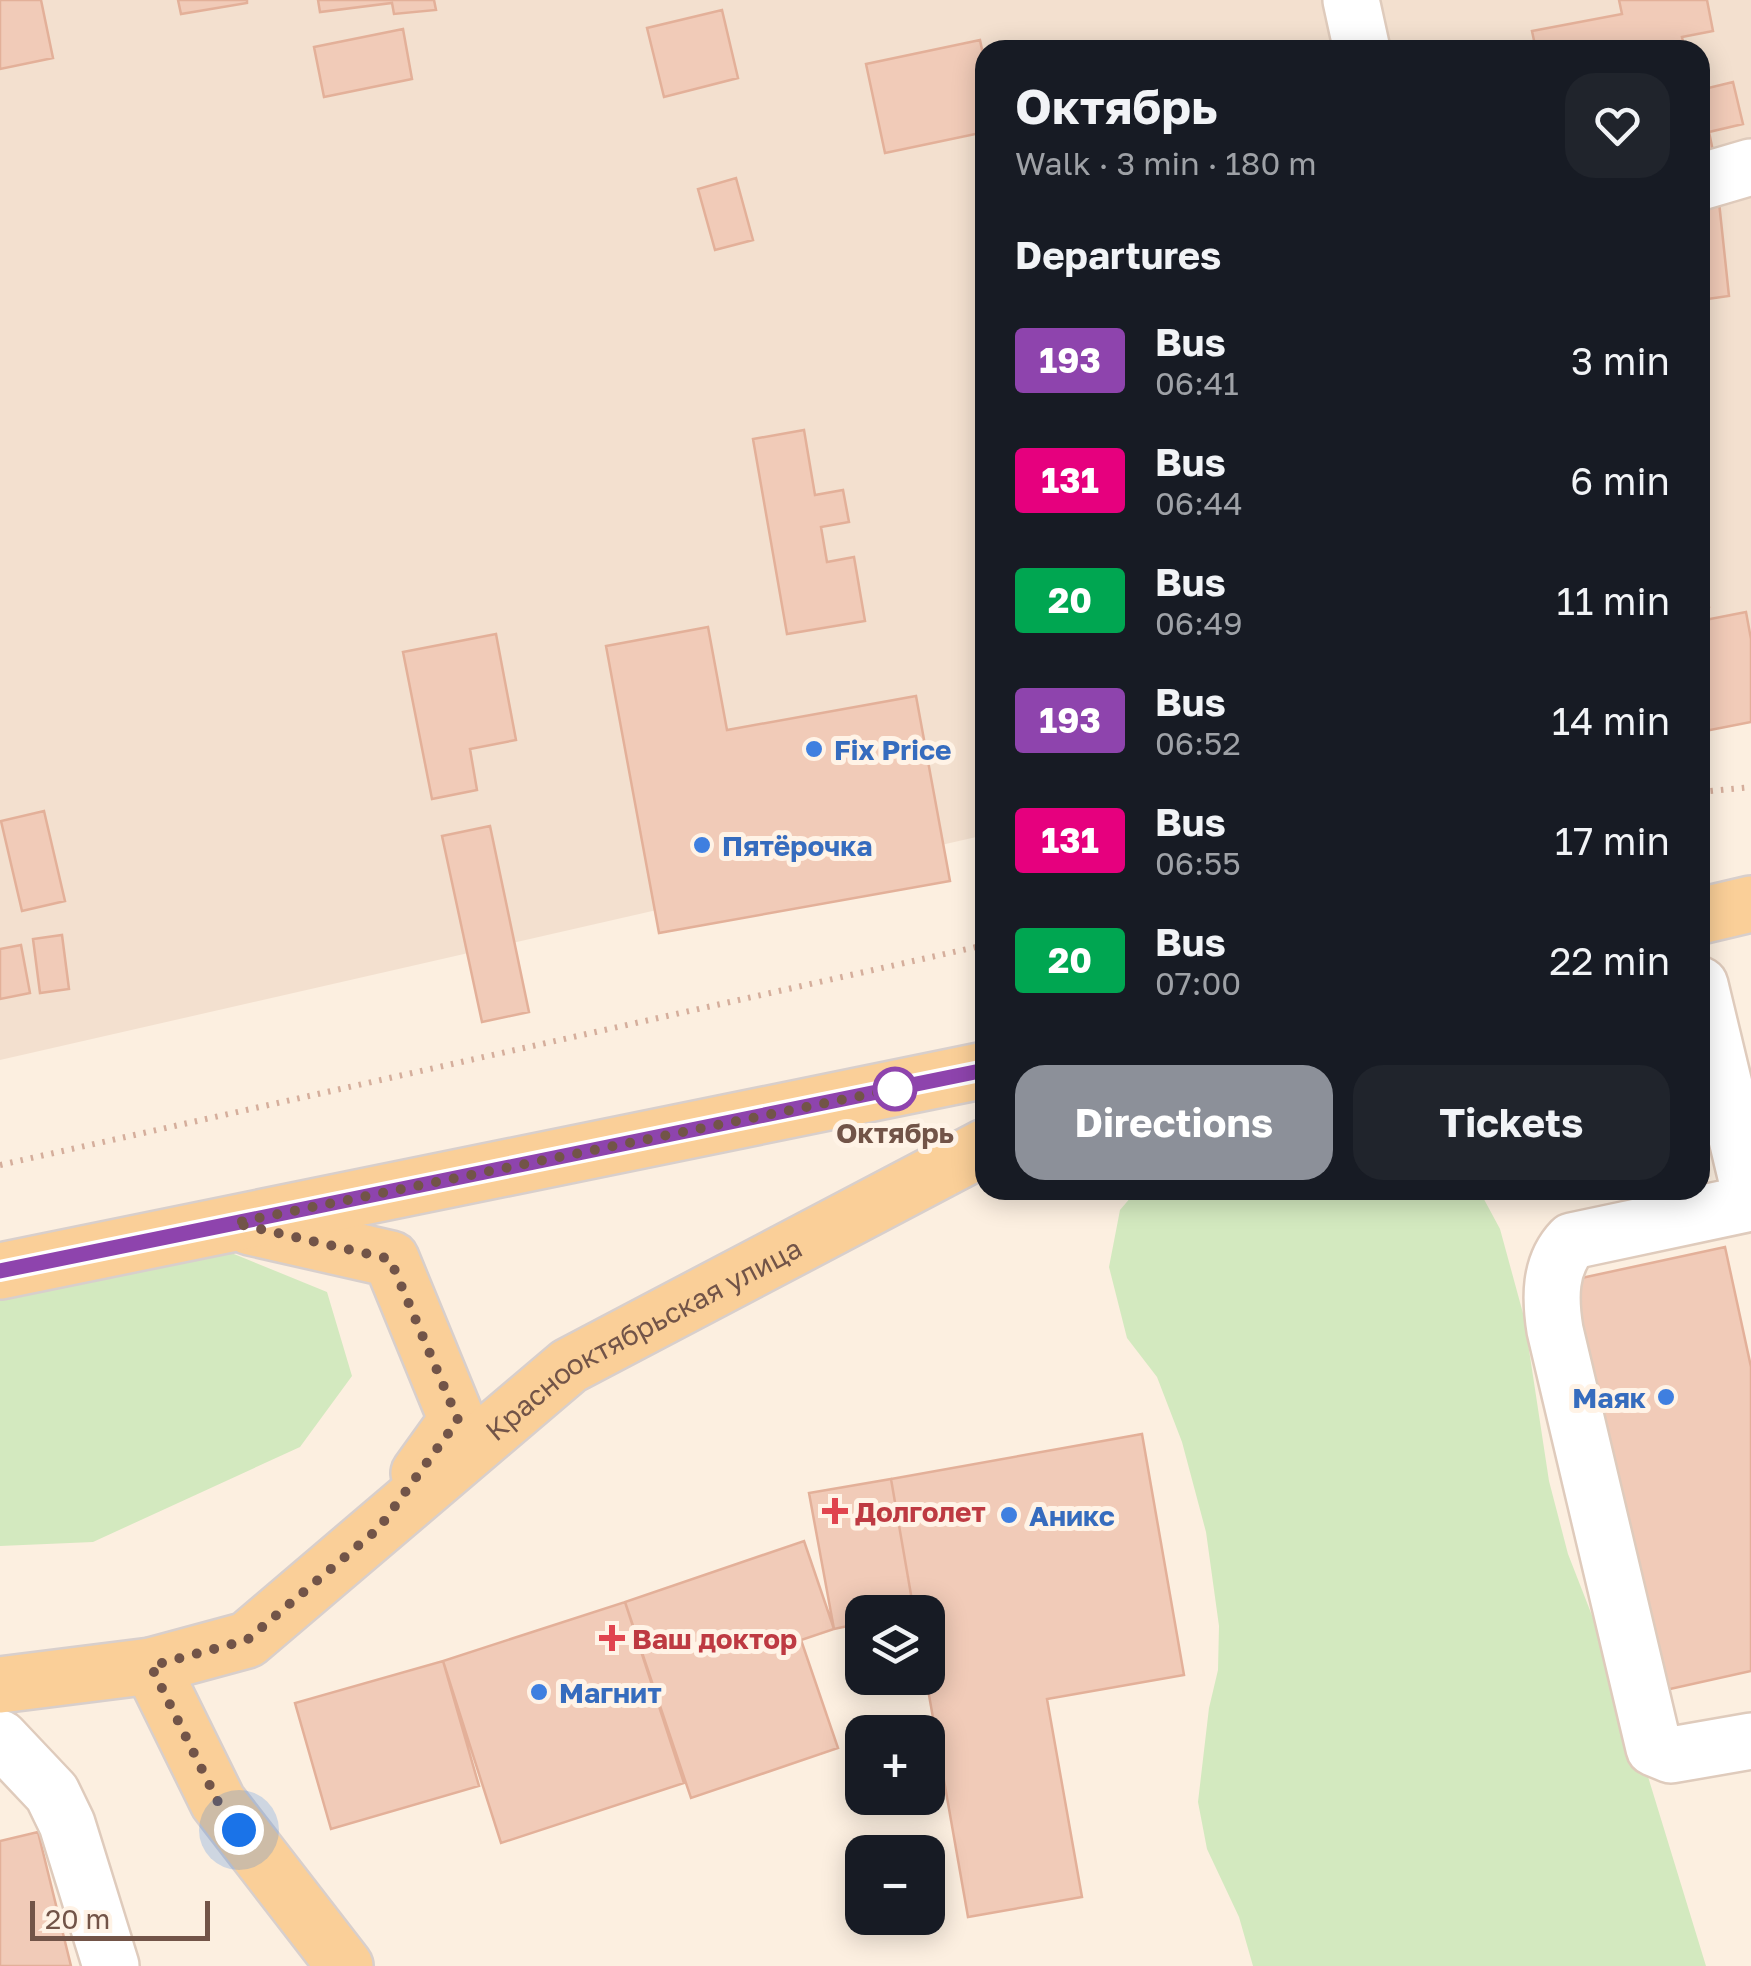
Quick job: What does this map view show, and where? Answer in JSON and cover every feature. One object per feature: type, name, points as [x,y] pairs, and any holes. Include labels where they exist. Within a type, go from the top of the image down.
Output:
[{"type":"main road","points":[[1710,914],[1751,904]]},
{"type":"main road","points":[[0,1271],[975,1072]]},
{"type":"main road","name":"Краснооктябрьская улица","points":[[0,1685],[151,1666],[247,1640],[569,1366],[975,1152]]},
{"type":"main road","points":[[234,1223],[390,1259],[458,1420],[379,1528]]},
{"type":"main road","points":[[151,1666],[218,1802],[345,1966]]},
{"type":"street","points":[[1351,0],[1360,40]]},
{"type":"street","points":[[1710,179],[1751,168]]},
{"type":"street","points":[[1710,1027],[1751,1200],[1572,1241],[1559,1257],[1552,1283],[1555,1330],[1654,1748],[1671,1755],[1751,1740]]},
{"type":"street","points":[[0,1738],[52,1793],[60,1808],[111,1966]]},
{"type":"path","points":[[1710,791],[1751,787]]},
{"type":"path","points":[[0,1165],[975,947]]},
{"type":"shaded area","points":[[0,0],[1751,0],[1751,660],[1710,670],[1710,40],[975,40],[975,837],[0,1060]]},
{"type":"green space","points":[[1128,1200],[1484,1200],[1500,1229],[1524,1317],[1549,1481],[1568,1554],[1623,1695],[1706,1966],[1253,1966],[1239,1917],[1207,1849],[1198,1802],[1209,1708],[1218,1670],[1219,1626],[1206,1532],[1182,1442],[1157,1377],[1127,1338],[1109,1267],[1120,1210]]},
{"type":"green space","points":[[207,1243],[327,1292],[352,1376],[300,1447],[93,1542],[0,1546],[0,1284]]},
{"type":"building","points":[[0,0],[41,0],[53,58],[0,69]]},
{"type":"building","points":[[178,0],[247,0],[247,3],[181,14]]},
{"type":"building","points":[[318,0],[434,0],[436,10],[394,14],[392,3],[320,12]]},
{"type":"building","points":[[1619,0],[1707,0],[1713,31],[1682,37],[1683,40],[1534,40],[1532,31],[1622,14]]},
{"type":"building","points":[[722,10],[738,78],[664,97],[647,28]]},
{"type":"building","points":[[403,29],[412,79],[324,97],[314,47]]},
{"type":"building","points":[[975,41],[975,134],[885,153],[866,64]]},
{"type":"building","points":[[1733,82],[1743,124],[1710,132],[1710,88]]},
{"type":"building","points":[[736,178],[753,240],[715,250],[698,189]]},
{"type":"building","points":[[1719,202],[1729,296],[1710,299],[1710,203]]},
{"type":"building","points":[[804,430],[815,495],[843,490],[849,522],[821,527],[827,562],[854,557],[865,621],[787,634],[753,439]]},
{"type":"building","points":[[1746,612],[1751,639],[1751,722],[1710,730],[1710,619]]},
{"type":"building","points":[[708,627],[727,730],[916,696],[950,881],[659,933],[606,646]]},
{"type":"building","points":[[496,634],[516,740],[470,749],[477,790],[432,799],[403,652]]},
{"type":"building","points":[[44,811],[65,901],[22,911],[1,821]]},
{"type":"building","points":[[490,826],[529,1012],[482,1022],[442,836]]},
{"type":"building","points":[[62,935],[69,989],[40,993],[33,939]]},
{"type":"building","points":[[21,945],[30,993],[0,999],[0,949]]},
{"type":"building","points":[[1725,1247],[1751,1367],[1751,1671],[1652,1693],[1563,1282]]},
{"type":"building","points":[[1142,1434],[1184,1675],[1047,1699],[1082,1897],[968,1917],[945,1786],[945,1715],[933,1715],[929,1695],[945,1695],[945,1595],[911,1595],[891,1479]]},
{"type":"building","points":[[891,1479],[911,1595],[845,1595],[845,1627],[834,1629],[809,1493]]},
{"type":"building","points":[[804,1541],[834,1629],[801,1640],[838,1748],[691,1798],[625,1602]]},
{"type":"building","points":[[625,1602],[684,1783],[501,1843],[443,1661]]},
{"type":"building","points":[[443,1661],[479,1786],[331,1829],[295,1703]]},
{"type":"building","points":[[38,1832],[71,1966],[0,1966],[0,1841]]},
{"type":"bus line","name":"193","points":[[0,1271],[975,1072]]},
{"type":"place","name":"Fix Price","points":[[814,749]]},
{"type":"place","name":"Пятёрочка","points":[[702,845]]},
{"type":"place","name":"Октябрь","points":[[895,1089]]},
{"type":"place","name":"Маяк","points":[[1666,1397]]},
{"type":"place","name":"Долголет","points":[[835,1511]]},
{"type":"place","name":"Аникс","points":[[1009,1515]]},
{"type":"place","name":"Ваш доктор","points":[[612,1638]]},
{"type":"place","name":"Магнит","points":[[539,1692]]},
{"type":"route","points":[[239,1830],[218,1802],[151,1666],[247,1640],[379,1528],[458,1420],[390,1259],[234,1223],[895,1089]]}]
